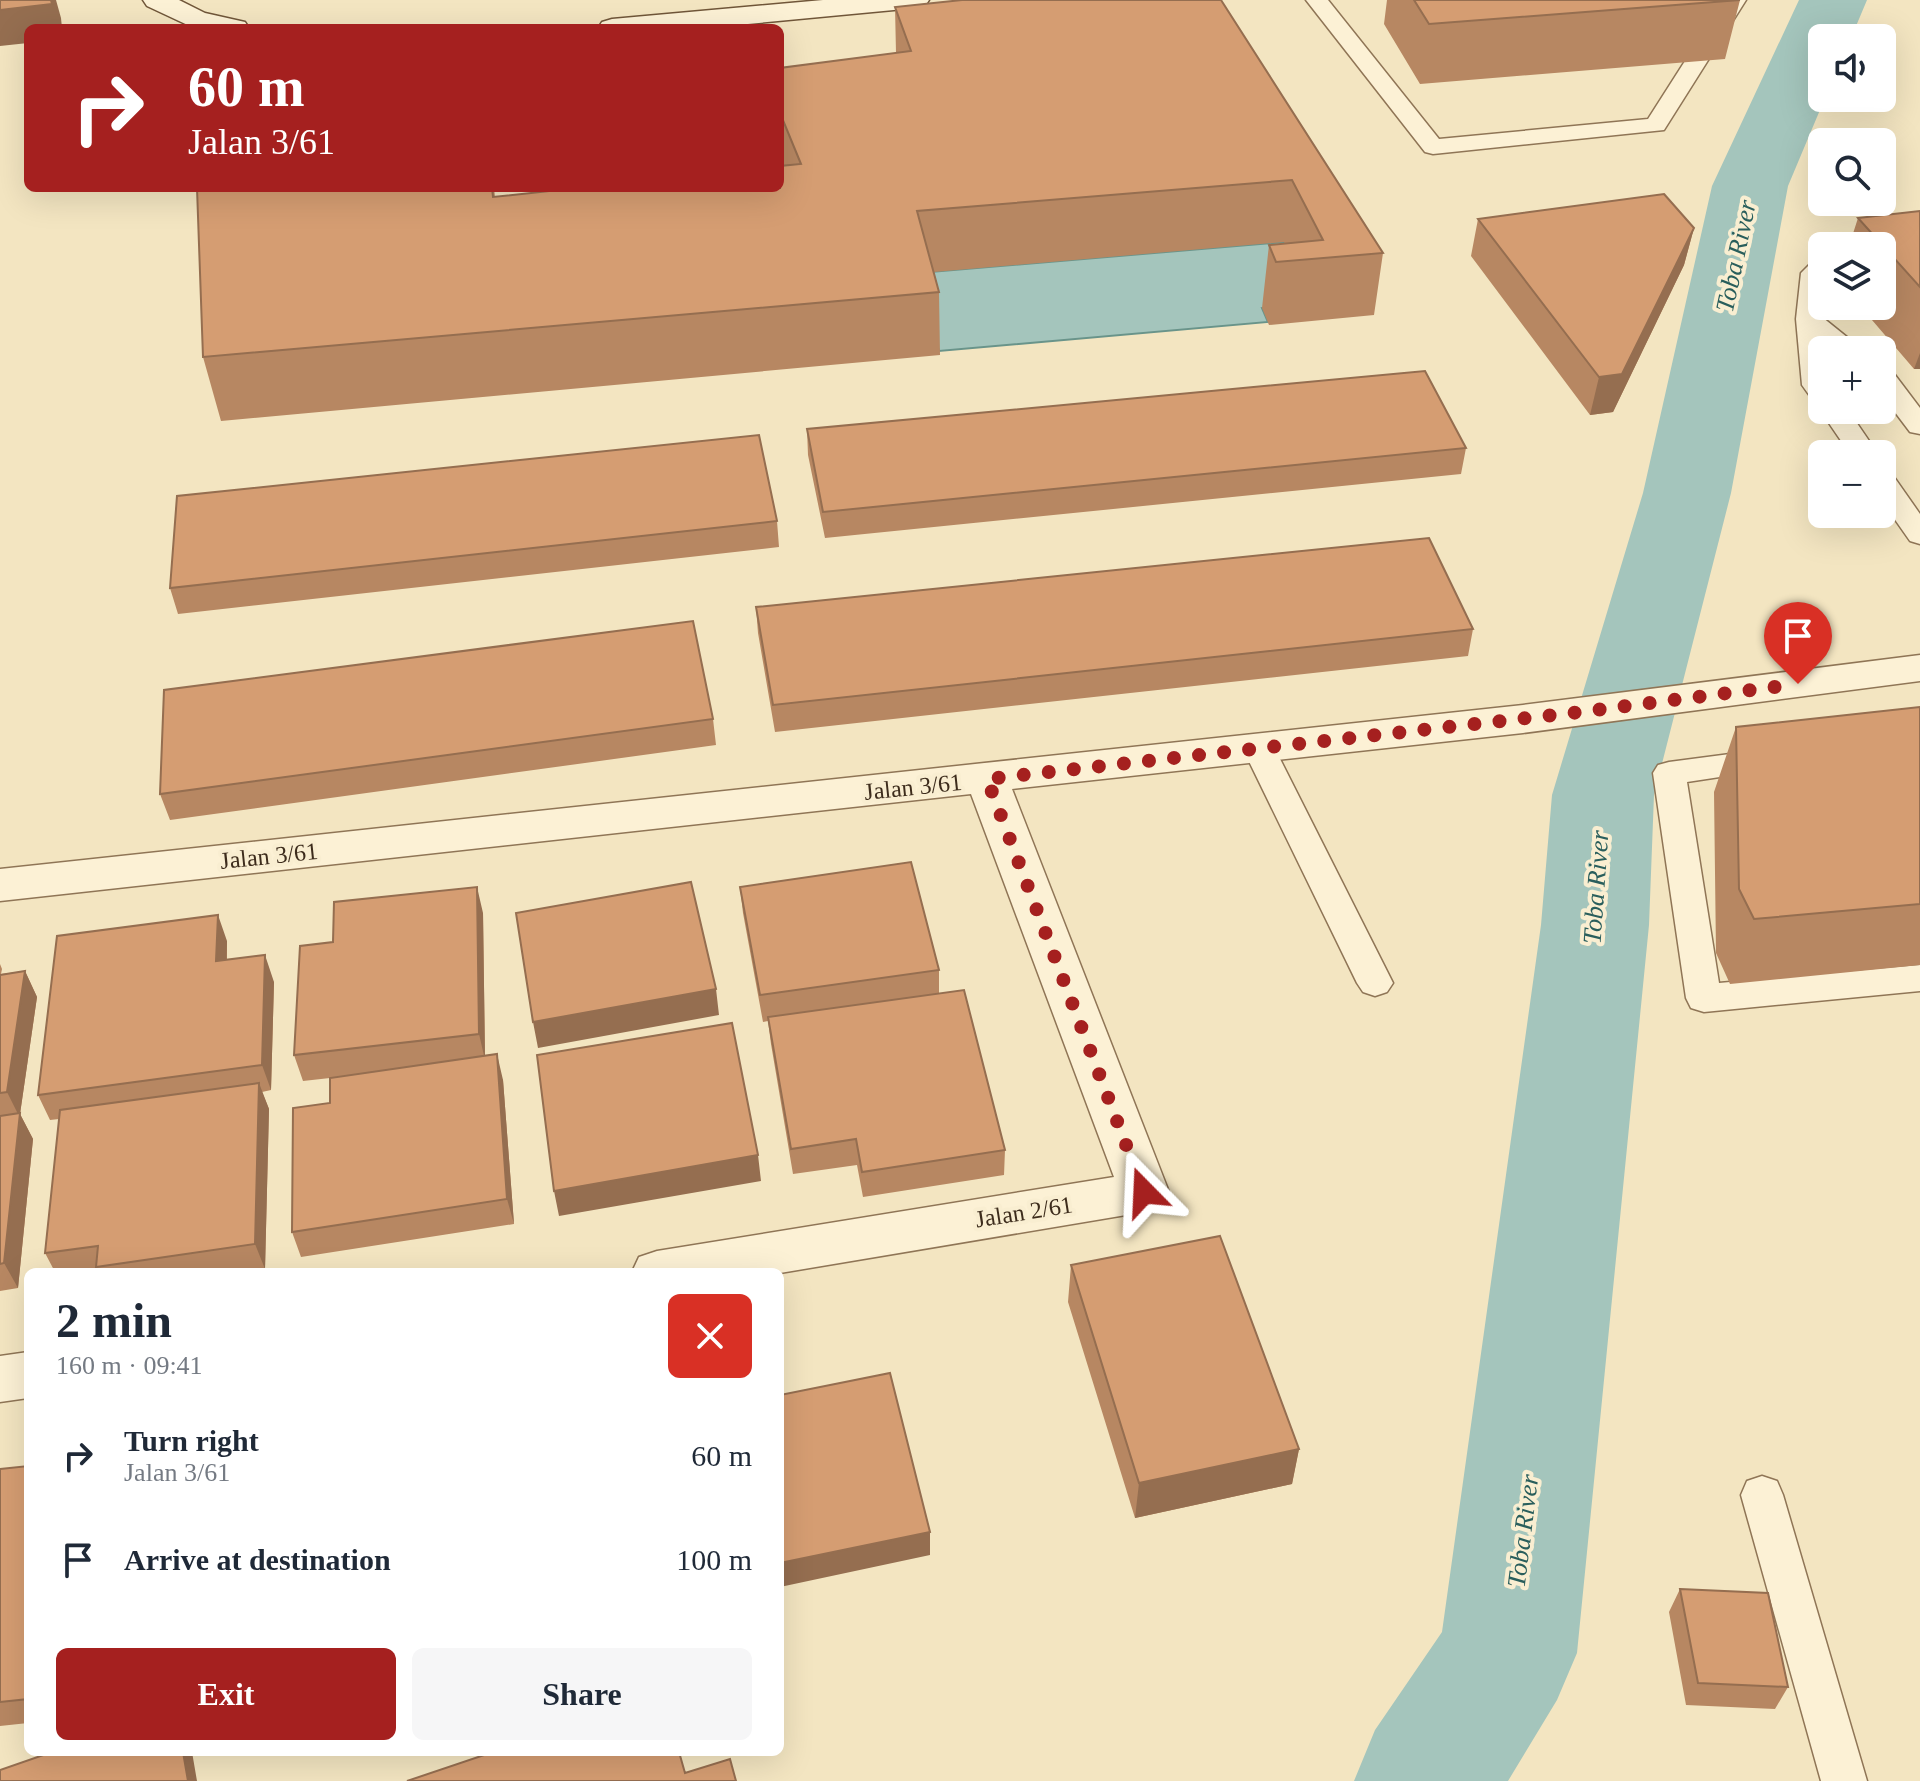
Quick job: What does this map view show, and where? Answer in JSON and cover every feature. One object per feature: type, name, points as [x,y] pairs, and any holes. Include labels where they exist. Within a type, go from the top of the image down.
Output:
[{"type":"street","points":[[157,0],[196,20],[216,24]]},
{"type":"street","points":[[222,0],[230,10],[254,24]]},
{"type":"street","points":[[656,24],[915,0]]},
{"type":"street","name":"Jalan 3/61","points":[[0,885],[1259,749],[1610,709],[1920,668]]},
{"type":"street","name":"Jalan 2/61","points":[[681,1268],[1144,1192],[987,779]]},
{"type":"street","points":[[0,1379],[24,1376]]},
{"type":"lane","points":[[1317,0],[1433,147],[1656,125],[1735,0]]},
{"type":"lane","points":[[1810,320],[1831,336]]},
{"type":"lane","points":[[1896,395],[1920,426]]},
{"type":"lane","points":[[1896,500],[1920,535]]},
{"type":"lane","points":[[1259,749],[1375,983]]},
{"type":"lane","points":[[1795,756],[1669,773],[1704,998],[1920,978]]},
{"type":"lane","points":[[1762,1495],[1844,1781]]},
{"type":"water","points":[[1284,242],[1314,303],[1262,308],[1268,322],[939,351],[918,273]]},
{"type":"building","points":[[0,0],[51,0],[52,4],[0,10]]},
{"type":"building","points":[[962,0],[1221,0],[1383,253],[1276,262],[1269,245],[1323,240],[1292,180],[917,211],[939,292],[203,357],[197,192],[492,192],[493,197],[540,192],[784,192],[784,166],[801,164],[784,123],[784,67],[911,51],[895,7]]},
{"type":"building","points":[[1414,0],[1740,0],[1429,24]]},
{"type":"building","points":[[1664,194],[1694,228],[1622,374],[1599,377],[1478,219]]},
{"type":"building","points":[[1920,211],[1920,287],[1896,260],[1896,232],[1871,232],[1858,218]]},
{"type":"building","points":[[1425,371],[1466,448],[823,512],[807,429]]},
{"type":"building","points":[[759,435],[777,521],[170,588],[177,496]]},
{"type":"building","points":[[1429,538],[1473,629],[773,705],[756,607]]},
{"type":"building","points":[[693,621],[713,719],[160,794],[164,690]]},
{"type":"building","points":[[1920,707],[1920,904],[1754,919],[1739,889],[1736,727]]},
{"type":"building","points":[[911,862],[939,970],[760,995],[740,887]]},
{"type":"building","points":[[691,882],[716,989],[533,1022],[516,913]]},
{"type":"building","points":[[477,887],[479,1034],[294,1055],[300,946],[333,942],[334,902]]},
{"type":"building","points":[[218,915],[216,961],[265,955],[262,1065],[38,1095],[57,936]]},
{"type":"building","points":[[25,971],[7,1092],[0,1093],[0,975]]},
{"type":"building","points":[[964,990],[1005,1150],[862,1172],[856,1139],[791,1149],[768,1017]]},
{"type":"building","points":[[732,1023],[758,1155],[554,1191],[537,1055]]},
{"type":"building","points":[[497,1054],[507,1199],[292,1232],[293,1108],[330,1103],[330,1078]]},
{"type":"building","points":[[259,1083],[255,1244],[96,1267],[98,1246],[45,1253],[60,1110]]},
{"type":"building","points":[[20,1113],[4,1263],[0,1264],[0,1116]]},
{"type":"building","points":[[1220,1236],[1299,1449],[1139,1483],[1071,1265]]},
{"type":"building","points":[[890,1373],[930,1532],[784,1562],[784,1394]]},
{"type":"building","points":[[24,1466],[24,1699],[0,1702],[0,1469]]},
{"type":"building","points":[[1680,1589],[1768,1593],[1788,1687],[1698,1683]]},
{"type":"building","points":[[40,1756],[184,1756],[188,1781],[0,1781],[0,1770]]},
{"type":"building","points":[[481,1756],[680,1756],[685,1773],[730,1759],[736,1781],[407,1781]]},
{"type":"waterway","name":"Toba River","points":[[1426,1781],[1508,1653],[1595,925],[1603,795],[1687,493],[1750,186],[1833,0]]},
{"type":"route","points":[[1144,1192],[987,779],[1572,713],[1798,684]]}]
